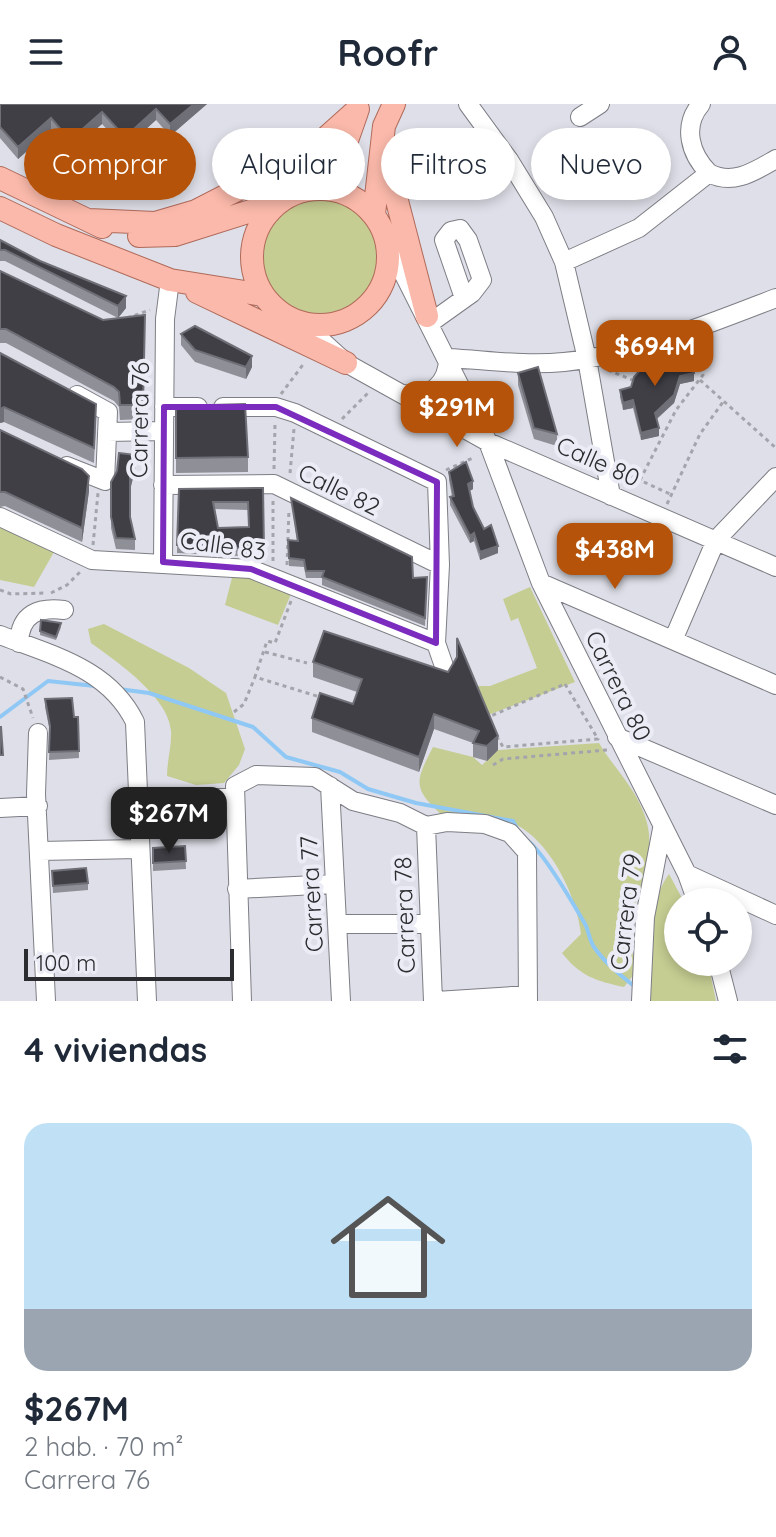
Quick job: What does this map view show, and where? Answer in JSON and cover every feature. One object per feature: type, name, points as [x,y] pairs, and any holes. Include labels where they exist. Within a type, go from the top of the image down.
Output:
[{"type":"main road","points":[[385,128],[386,116],[394,104]]},
{"type":"main road","points":[[351,128],[359,106]]},
{"type":"main road","points":[[89,220],[155,223],[196,211],[309,153],[359,106]]},
{"type":"main road","points":[[374,214],[381,162]]},
{"type":"main road","points":[[0,178],[89,220],[136,236],[175,235],[286,200]]},
{"type":"main road","points":[[281,202],[262,220],[253,245],[253,271],[263,295],[274,308],[302,323],[344,322],[368,307],[388,271],[388,243],[374,214],[354,200]]},
{"type":"main road","points":[[397,200],[428,320]]},
{"type":"main road","points":[[0,208],[56,235],[170,280],[346,363]]},
{"type":"main road","points":[[170,280],[263,295]]},
{"type":"street","points":[[468,104],[509,160],[544,217],[564,262],[587,359],[611,496]]},
{"type":"street","points":[[580,117],[600,104]]},
{"type":"street","points":[[701,104],[691,120],[690,137],[695,156],[709,173],[722,178],[738,177],[776,159]]},
{"type":"street","points":[[564,262],[639,228],[709,173]]},
{"type":"street","points":[[388,243],[448,358],[489,447]]},
{"type":"street","name":"Carrera 76","points":[[163,562],[163,431],[170,280]]},
{"type":"street","points":[[428,320],[464,298]]},
{"type":"street","points":[[448,358],[517,364],[587,359],[694,329],[776,298]]},
{"type":"street","name":"Calle 80","points":[[302,323],[346,363],[489,447],[776,567]]},
{"type":"street","points":[[400,393],[414,396],[433,391],[445,377],[448,358]]},
{"type":"street","points":[[54,383],[108,412],[102,481],[56,461]]},
{"type":"street","points":[[164,407],[271,407],[331,430],[437,482],[440,565],[436,643],[445,669]]},
{"type":"street","points":[[107,432],[163,431]]},
{"type":"street","name":"Carrera 80","points":[[489,447],[541,583],[612,741],[692,888]]},
{"type":"street","points":[[674,638],[716,540],[776,477]]},
{"type":"street","name":"Calle 82","points":[[163,485],[274,484],[440,565]]},
{"type":"street","name":"Calle 83","points":[[0,517],[92,560],[251,569],[436,643]]},
{"type":"street","points":[[541,583],[674,638],[776,685]]},
{"type":"street","points":[[19,643],[23,623],[33,611],[46,608],[64,610]]},
{"type":"street","points":[[0,635],[76,664],[95,676],[116,693],[135,722],[138,849],[147,1001]]},
{"type":"street","points":[[38,733],[46,1001]]},
{"type":"street","points":[[612,741],[776,805]]},
{"type":"street","points":[[242,1001],[233,798],[235,786],[256,775],[315,777],[353,801],[400,813],[426,826],[447,822],[485,824],[510,833],[527,852],[528,998],[435,1001]]},
{"type":"street","name":"Carrera 77","points":[[330,786],[341,1001]]},
{"type":"street","points":[[137,798],[233,798]]},
{"type":"street","points":[[0,808],[38,806]]},
{"type":"street","name":"Carrera 78","points":[[426,826],[435,1001]]},
{"type":"street","name":"Carrera 79","points":[[642,992],[645,917],[662,829]]},
{"type":"street","points":[[40,851],[138,849]]},
{"type":"street","points":[[687,874],[776,915]]},
{"type":"street","points":[[237,889],[335,884]]},
{"type":"street","points":[[337,924],[430,924]]},
{"type":"street","points":[[722,976],[728,1001]]},
{"type":"path","points":[[123,319],[167,304]]},
{"type":"path","points":[[640,480],[676,410],[700,380],[703,363],[694,329]]},
{"type":"path","points":[[271,407],[316,348]]},
{"type":"path","points":[[700,380],[776,448]]},
{"type":"path","points":[[331,430],[380,382]]},
{"type":"path","points":[[663,519],[671,494],[700,434],[723,402]]},
{"type":"path","points":[[437,482],[438,476],[450,466],[489,447]]},
{"type":"path","points":[[608,466],[671,494]]},
{"type":"path","points":[[0,590],[11,594],[51,593],[67,585],[92,560],[102,481]]},
{"type":"path","points":[[274,644],[297,587]]},
{"type":"path","points":[[234,712],[244,704],[267,641],[278,645],[280,639]]},
{"type":"path","points":[[265,652],[307,663]]},
{"type":"path","points":[[0,677],[23,689],[38,733]]},
{"type":"path","points":[[255,677],[324,698]]},
{"type":"path","points":[[565,684],[612,741],[503,747],[486,718],[565,684]]},
{"type":"path","points":[[493,765],[503,759],[612,741]]},
{"type":"highlighted area","points":[[164,407],[276,407],[437,482],[436,643],[251,569],[163,562]]},
{"type":"green space","points":[[309,200],[333,200],[354,209],[370,225],[381,258],[376,281],[363,300],[344,313],[321,318],[298,313],[279,300],[266,281],[261,258],[266,235],[279,216],[298,203]]},
{"type":"green space","points":[[0,527],[54,552],[34,587],[0,580]]},
{"type":"green space","points":[[235,566],[291,594],[278,625],[225,605]]},
{"type":"green space","points":[[530,587],[575,682],[488,715],[471,686],[490,686],[537,668],[518,618],[511,621],[503,599]]},
{"type":"green space","points":[[104,624],[189,668],[226,693],[245,749],[239,765],[224,783],[196,785],[167,776],[171,736],[168,718],[140,681],[91,643],[88,629]]},
{"type":"green space","points":[[599,743],[638,801],[647,823],[649,841],[648,859],[631,931],[632,950],[638,969],[624,987],[589,976],[562,953],[581,934],[579,920],[562,875],[534,837],[504,821],[443,816],[426,798],[420,784],[433,747],[473,757],[482,765],[498,750]]},
{"type":"green space","points":[[669,874],[676,888],[664,888],[664,976],[711,976],[716,1001],[650,1001],[653,918],[661,887]]},
{"type":"building","points":[[0,104],[194,104],[170,124],[156,109],[135,128],[117,128],[102,112],[84,128],[60,128],[51,118],[40,128],[24,128],[24,142],[18,147],[0,127]]},
{"type":"building","points":[[0,240],[40,261],[126,296],[118,306],[0,250]]},
{"type":"building","points":[[0,271],[103,320],[145,315],[143,405],[120,405],[119,392],[114,387],[6,329],[0,329]]},
{"type":"building","points":[[195,326],[252,356],[246,367],[195,350],[181,334]]},
{"type":"building","points":[[0,353],[96,404],[94,448],[4,407],[0,409]]},
{"type":"building","points":[[656,354],[658,364],[690,356],[694,373],[680,376],[674,395],[655,413],[659,428],[641,433],[633,400],[623,403],[620,390],[631,387],[634,377],[643,367],[641,357]]},
{"type":"building","points":[[538,367],[557,434],[534,428],[518,373]]},
{"type":"building","points":[[245,404],[248,457],[176,458],[176,406]]},
{"type":"building","points":[[0,430],[82,469],[89,476],[82,528],[0,492]]},
{"type":"building","points":[[119,453],[136,455],[130,478],[130,517],[135,539],[116,538],[111,517],[111,482],[117,471]]},
{"type":"building","points":[[466,462],[473,481],[468,484],[473,507],[484,529],[491,525],[498,546],[480,552],[474,533],[470,536],[450,497],[454,496],[449,472]]},
{"type":"building","points":[[263,488],[264,549],[177,545],[179,489]],"holes":[[[213,502],[248,502],[249,527],[218,528]]]},
{"type":"building","points":[[291,498],[412,557],[413,578],[427,577],[425,618],[322,577],[324,571],[306,571],[304,560],[289,558],[288,540],[298,541]]},
{"type":"building","points":[[41,620],[61,623],[56,637],[40,631]]},
{"type":"building","points":[[324,631],[448,672],[457,657],[457,638],[498,736],[487,746],[473,743],[479,731],[434,714],[419,757],[312,718],[320,693],[353,704],[362,679],[313,662]]},
{"type":"building","points":[[72,698],[74,717],[78,717],[79,751],[49,752],[50,726],[45,699]]},
{"type":"building","points":[[1,727],[3,755],[0,755]]},
{"type":"building","points":[[185,846],[186,861],[153,863],[153,848]]},
{"type":"building","points":[[86,868],[88,883],[53,886],[52,871]]},
{"type":"waterway","points":[[0,717],[48,681],[95,686]]},
{"type":"waterway","points":[[119,689],[149,693],[253,727],[286,757],[340,772],[368,789],[416,803],[513,821],[517,829]]},
{"type":"waterway","points":[[525,839],[540,853],[557,877],[598,953],[634,986]]}]
